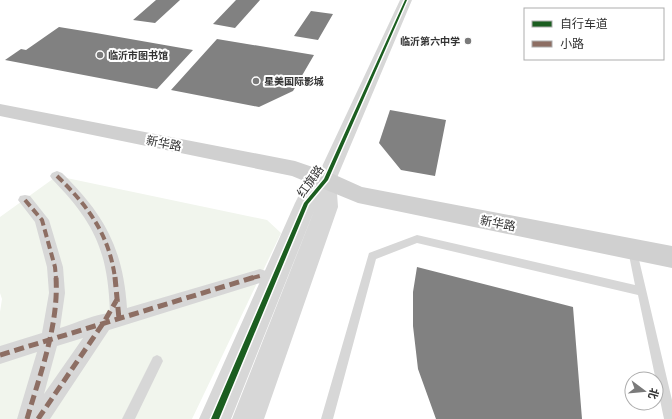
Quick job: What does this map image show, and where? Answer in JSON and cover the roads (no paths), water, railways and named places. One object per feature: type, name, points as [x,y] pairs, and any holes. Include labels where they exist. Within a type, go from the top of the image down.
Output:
[{"type":"main road","name":"新华路","points":[[0,110],[295,169],[326,180],[358,195],[672,257]]},
{"type":"main road","name":"新华路","points":[[0,125],[291,180],[361,182],[672,242]]},
{"type":"street","name":"红旗路","points":[[215,419],[306,203],[326,180],[406,0]]},
{"type":"street","points":[[38,419],[112,321],[119,296],[114,266],[102,230],[86,207],[57,176]]},
{"type":"street","name":"红旗路","points":[[248,419],[327,207],[326,180]]},
{"type":"street","points":[[26,200],[42,220],[55,267],[57,293],[50,340],[26,419]]},
{"type":"street","points":[[0,355],[260,276]]},
{"type":"lane","points":[[327,419],[372,256],[417,239],[642,291]]},
{"type":"lane","points":[[633,250],[670,419]]},
{"type":"lane","points":[[128,419],[157,361]]},
{"type":"place","name":"临沂第六中学","points":[[468,41]]},
{"type":"place","name":"临沂市图书馆","points":[[100,55]]},
{"type":"place","name":"星美国际影城","points":[[256,81]]}]
